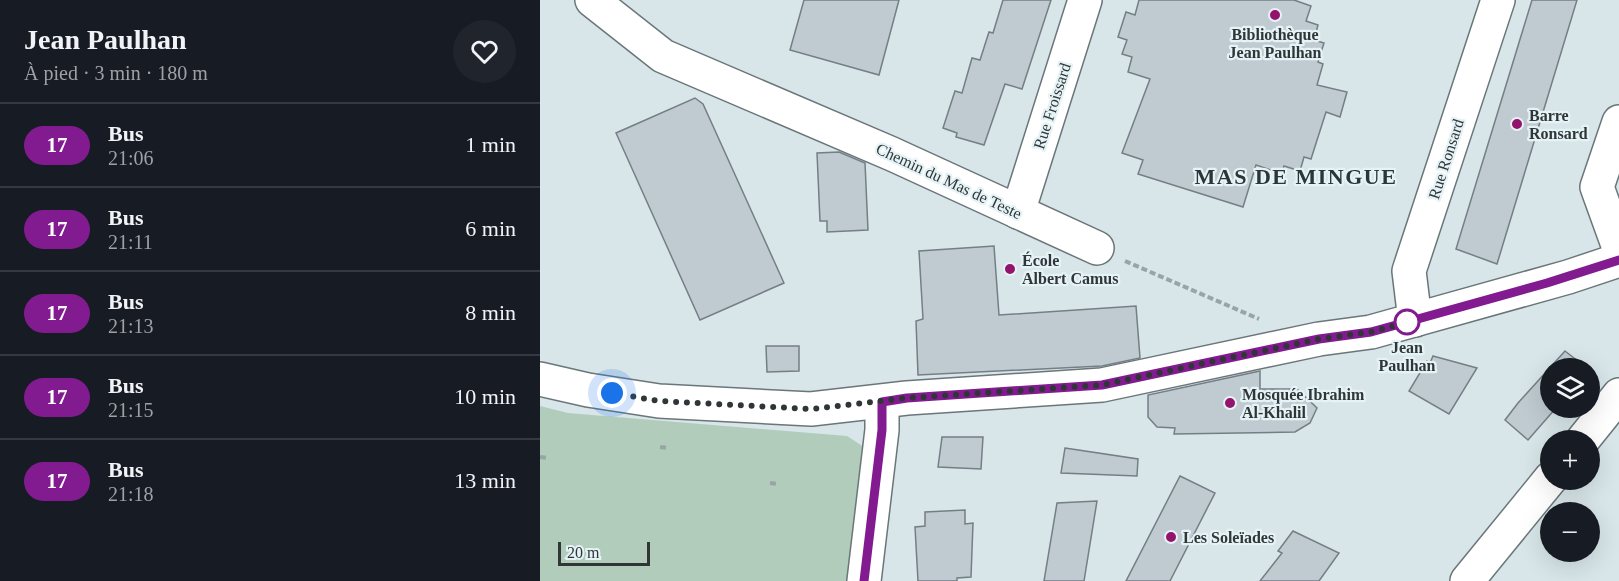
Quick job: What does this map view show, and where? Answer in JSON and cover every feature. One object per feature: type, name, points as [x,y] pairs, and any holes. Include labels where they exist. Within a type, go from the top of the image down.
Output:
[{"type":"street","name":"Chemin du Mas de Teste","points":[[592,0],[663,56],[891,154],[1097,248]]},
{"type":"street","name":"Rue Froissard","points":[[1018,212],[1085,0]]},
{"type":"street","name":"Rue Ronsard","points":[[1415,320],[1409,271],[1498,0]]},
{"type":"street","points":[[1619,122],[1597,187],[1619,248]]},
{"type":"street","points":[[540,379],[635,397],[691,403],[811,409],[918,397],[1102,385],[1319,339],[1371,332],[1558,280],[1619,260]]},
{"type":"street","points":[[1591,430],[1619,395]]},
{"type":"street","points":[[864,581],[882,430],[882,402]]},
{"type":"street","points":[[1467,581],[1541,490]]},
{"type":"path","points":[[1097,248],[1267,322]]},
{"type":"path","points":[[660,447],[667,448]]},
{"type":"path","points":[[540,457],[547,458]]},
{"type":"path","points":[[770,483],[777,484]]},
{"type":"green space","points":[[540,406],[568,413],[847,436],[867,449],[850,581],[540,581]]},
{"type":"building","points":[[804,0],[899,0],[879,75],[790,50]]},
{"type":"building","points":[[1003,0],[1051,0],[1022,89],[1005,84],[984,145],[956,137],[957,133],[943,128],[955,91],[962,93],[972,58],[980,60],[989,32],[993,33]]},
{"type":"building","points":[[1139,0],[1294,0],[1311,6],[1306,21],[1318,25],[1314,40],[1324,43],[1318,62],[1323,64],[1317,85],[1347,92],[1340,117],[1326,112],[1311,159],[1304,157],[1300,171],[1284,166],[1282,174],[1256,165],[1243,207],[1138,174],[1143,160],[1122,153],[1150,79],[1128,72],[1132,57],[1122,54],[1127,40],[1118,37],[1126,12],[1135,15]]},
{"type":"building","name":"Barre Ronsard","points":[[1532,0],[1577,0],[1497,264],[1456,249]]},
{"type":"building","points":[[695,98],[703,104],[784,283],[700,320],[616,133]]},
{"type":"building","points":[[839,152],[865,163],[868,230],[827,232],[827,221],[820,221],[817,153]]},
{"type":"building","points":[[994,246],[999,315],[1136,306],[1140,358],[1102,366],[918,375],[916,321],[923,319],[919,251]]},
{"type":"building","points":[[766,346],[799,346],[799,371],[767,372]]},
{"type":"building","points":[[1565,351],[1574,358],[1559,358]]},
{"type":"building","points":[[1433,356],[1477,368],[1449,414],[1409,391],[1427,361],[1430,363]]},
{"type":"building","name":"Mosquée Ibrahim Al-Khalil","points":[[1260,371],[1260,389],[1297,389],[1317,408],[1310,423],[1295,432],[1174,434],[1175,428],[1157,427],[1148,417],[1148,395]]},
{"type":"building","points":[[1540,379],[1540,418],[1547,418],[1528,440],[1505,420]]},
{"type":"building","points":[[942,437],[983,437],[981,469],[938,467]]},
{"type":"building","points":[[1065,448],[1138,459],[1137,476],[1061,473]]},
{"type":"building","name":"Les Soleïades","points":[[1180,476],[1215,493],[1170,581],[1126,581]]},
{"type":"building","points":[[1097,501],[1084,581],[1044,581],[1057,503]]},
{"type":"building","points":[[965,510],[965,524],[973,523],[971,577],[957,578],[957,581],[918,581],[915,527],[925,526],[925,512]]},
{"type":"building","points":[[1293,531],[1339,553],[1319,581],[1260,581],[1282,553],[1278,551]]},
{"type":"bus line","name":"17","points":[[864,581],[882,430],[882,402],[907,398],[1102,385],[1134,379],[1319,339],[1371,332],[1568,277],[1619,260]]},
{"type":"place","name":"Bibliothèque Jean Paulhan","points":[[1275,15]]},
{"type":"place","name":"Barre Ronsard","points":[[1517,124]]},
{"type":"place","name":"École Albert Camus","points":[[1010,269]]},
{"type":"place","name":"Jean Paulhan","points":[[1407,322]]},
{"type":"place","name":"Mosquée Ibrahim Al-Khalil","points":[[1230,403]]},
{"type":"place","name":"Les Soleïades","points":[[1171,537]]},
{"type":"district","name":"MAS DE MINGUE","points":[[1296,176]]},
{"type":"route","points":[[612,393],[659,401],[811,409],[907,398],[1102,385],[1319,339],[1371,332],[1415,320],[1407,322]]}]
